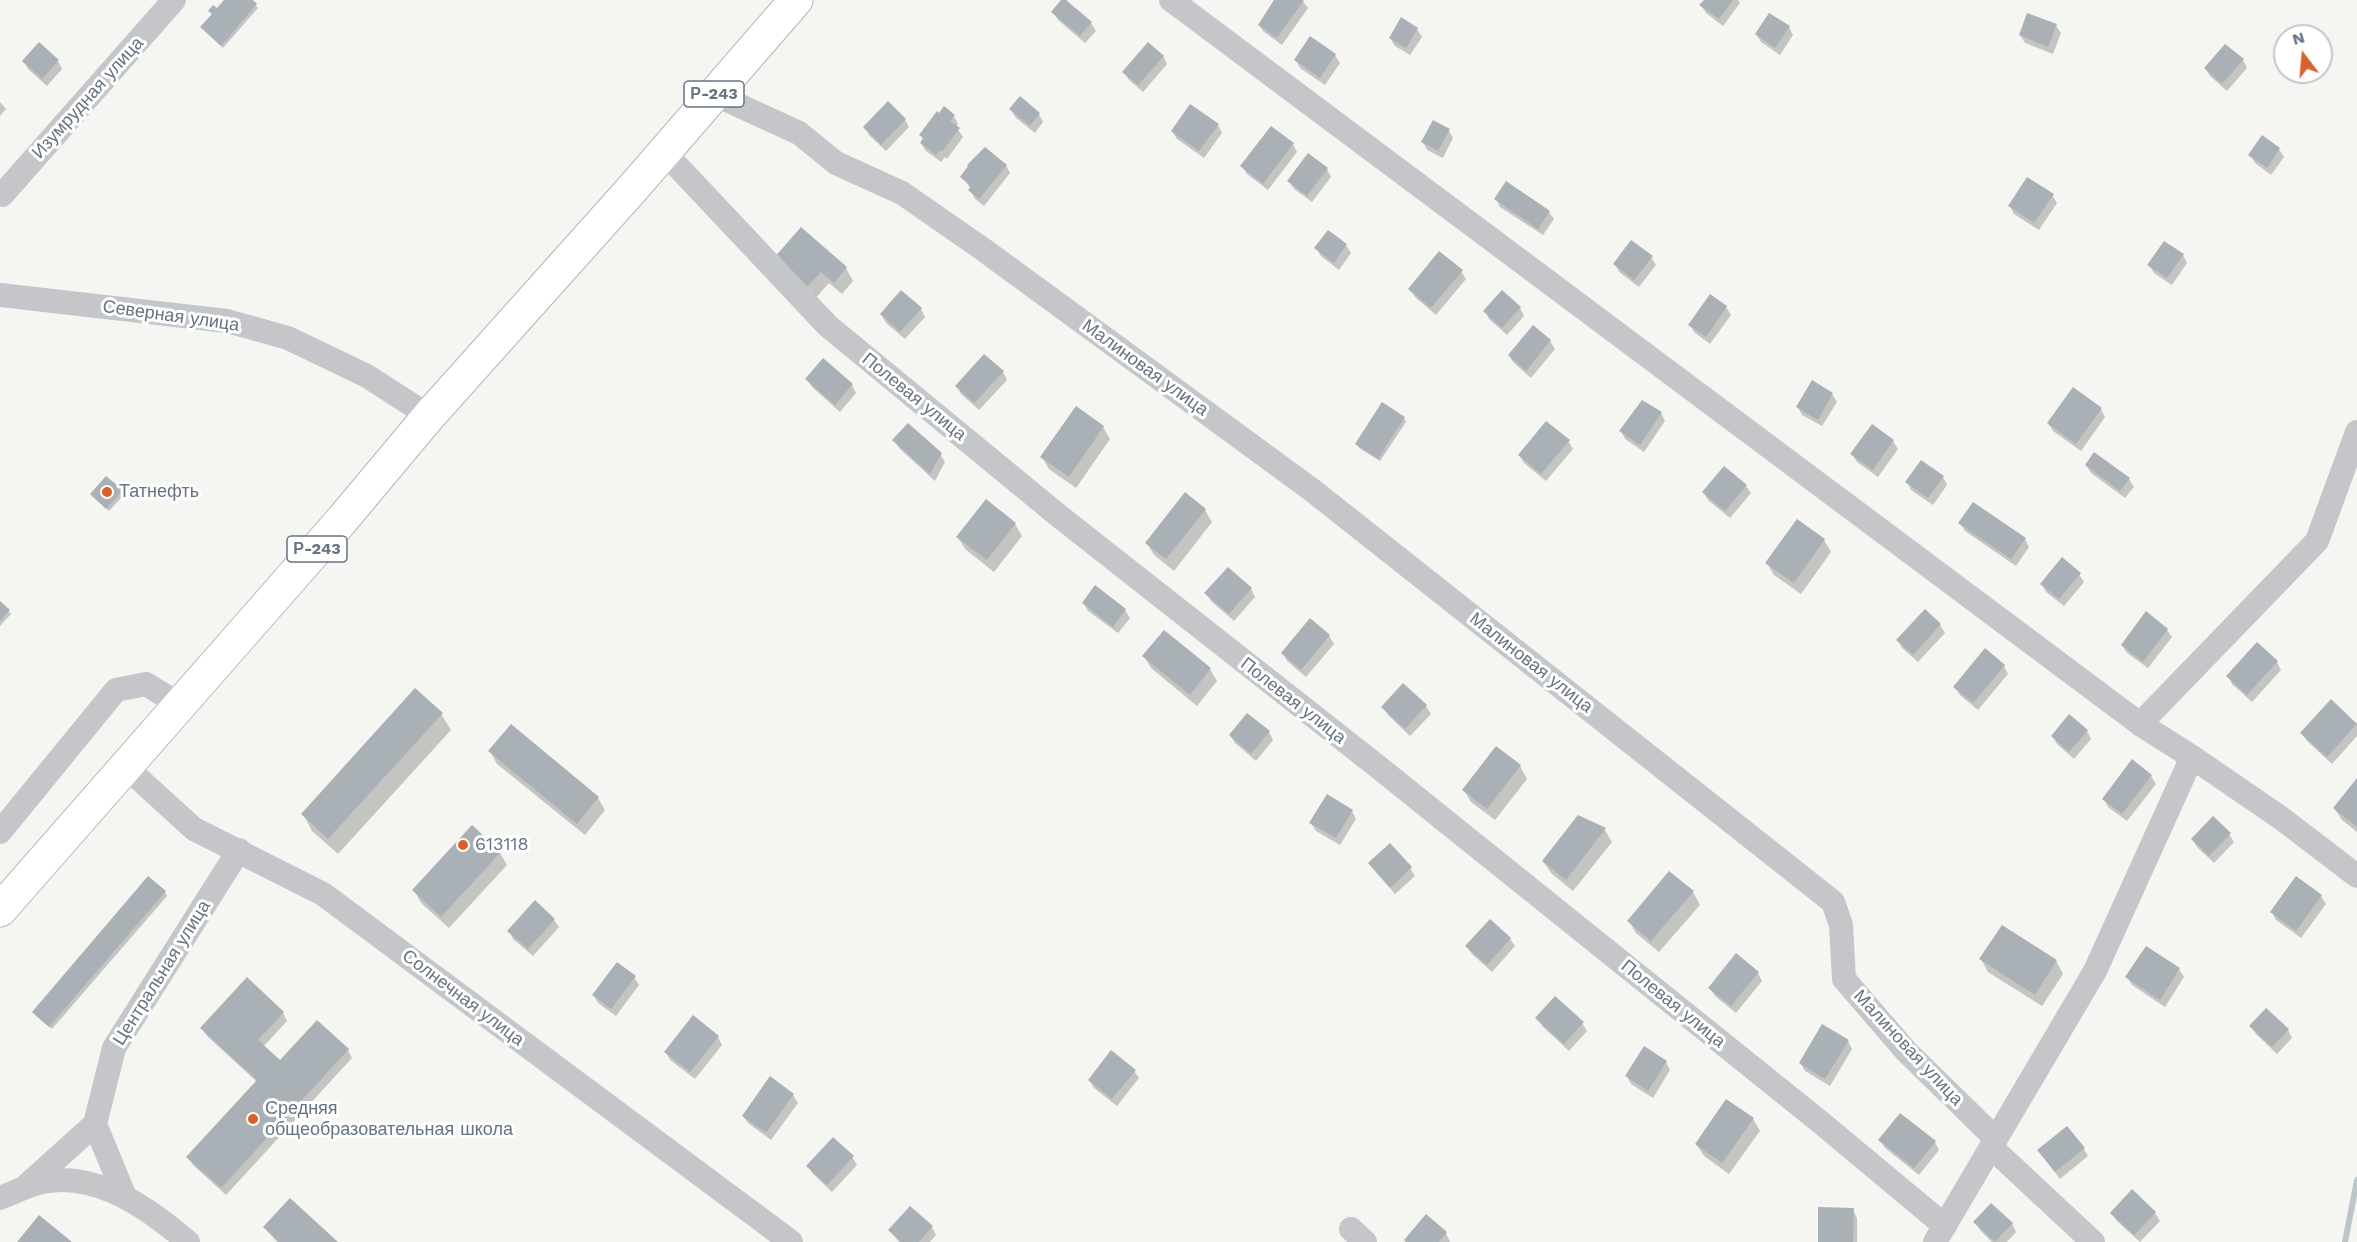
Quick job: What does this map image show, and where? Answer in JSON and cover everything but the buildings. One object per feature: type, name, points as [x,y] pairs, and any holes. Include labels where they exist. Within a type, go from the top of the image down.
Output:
[{"type":"highway","name":"Р-243","points":[[0,910],[127,768],[429,416],[796,0]]},
{"type":"street","name":"Изумрудная улица","points":[[2,195],[174,0]]},
{"type":"street","points":[[1171,0],[2140,724],[2282,818],[2357,876]]},
{"type":"street","name":"Малиновая улица","points":[[714,94],[799,133],[836,163],[902,192],[984,250],[1312,490],[1833,902],[1841,925],[1844,979],[1906,1051],[2093,1242]]},
{"type":"street","name":"Полевая улица","points":[[664,152],[828,326],[1059,516],[1377,766],[1810,1113],[1940,1234]]},
{"type":"street","name":"Северная улица","points":[[0,295],[227,321],[288,338],[367,376],[429,416]]},
{"type":"street","points":[[2140,724],[2317,541],[2357,432]]},
{"type":"street","points":[[0,832],[116,690],[146,684],[180,705]]},
{"type":"street","points":[[1940,1234],[2095,971],[2192,757]]},
{"type":"street","name":"Солнечная улица","points":[[127,768],[194,829],[323,894],[791,1242]]},
{"type":"street","name":"Центральная улица","points":[[95,1124],[114,1048],[239,850]]},
{"type":"street","points":[[24,1188],[95,1124],[125,1197]]},
{"type":"street","points":[[0,1198],[37,1183],[72,1180],[105,1187],[163,1220],[188,1242]]},
{"type":"waterway","points":[[2345,1242],[2357,1180]]},
{"type":"place","name":"Татнефть","points":[[107,492]]},
{"type":"place","name":"613118","points":[[463,845]]},
{"type":"place","name":"Средняя общеобразовательная школа","points":[[253,1119]]}]
